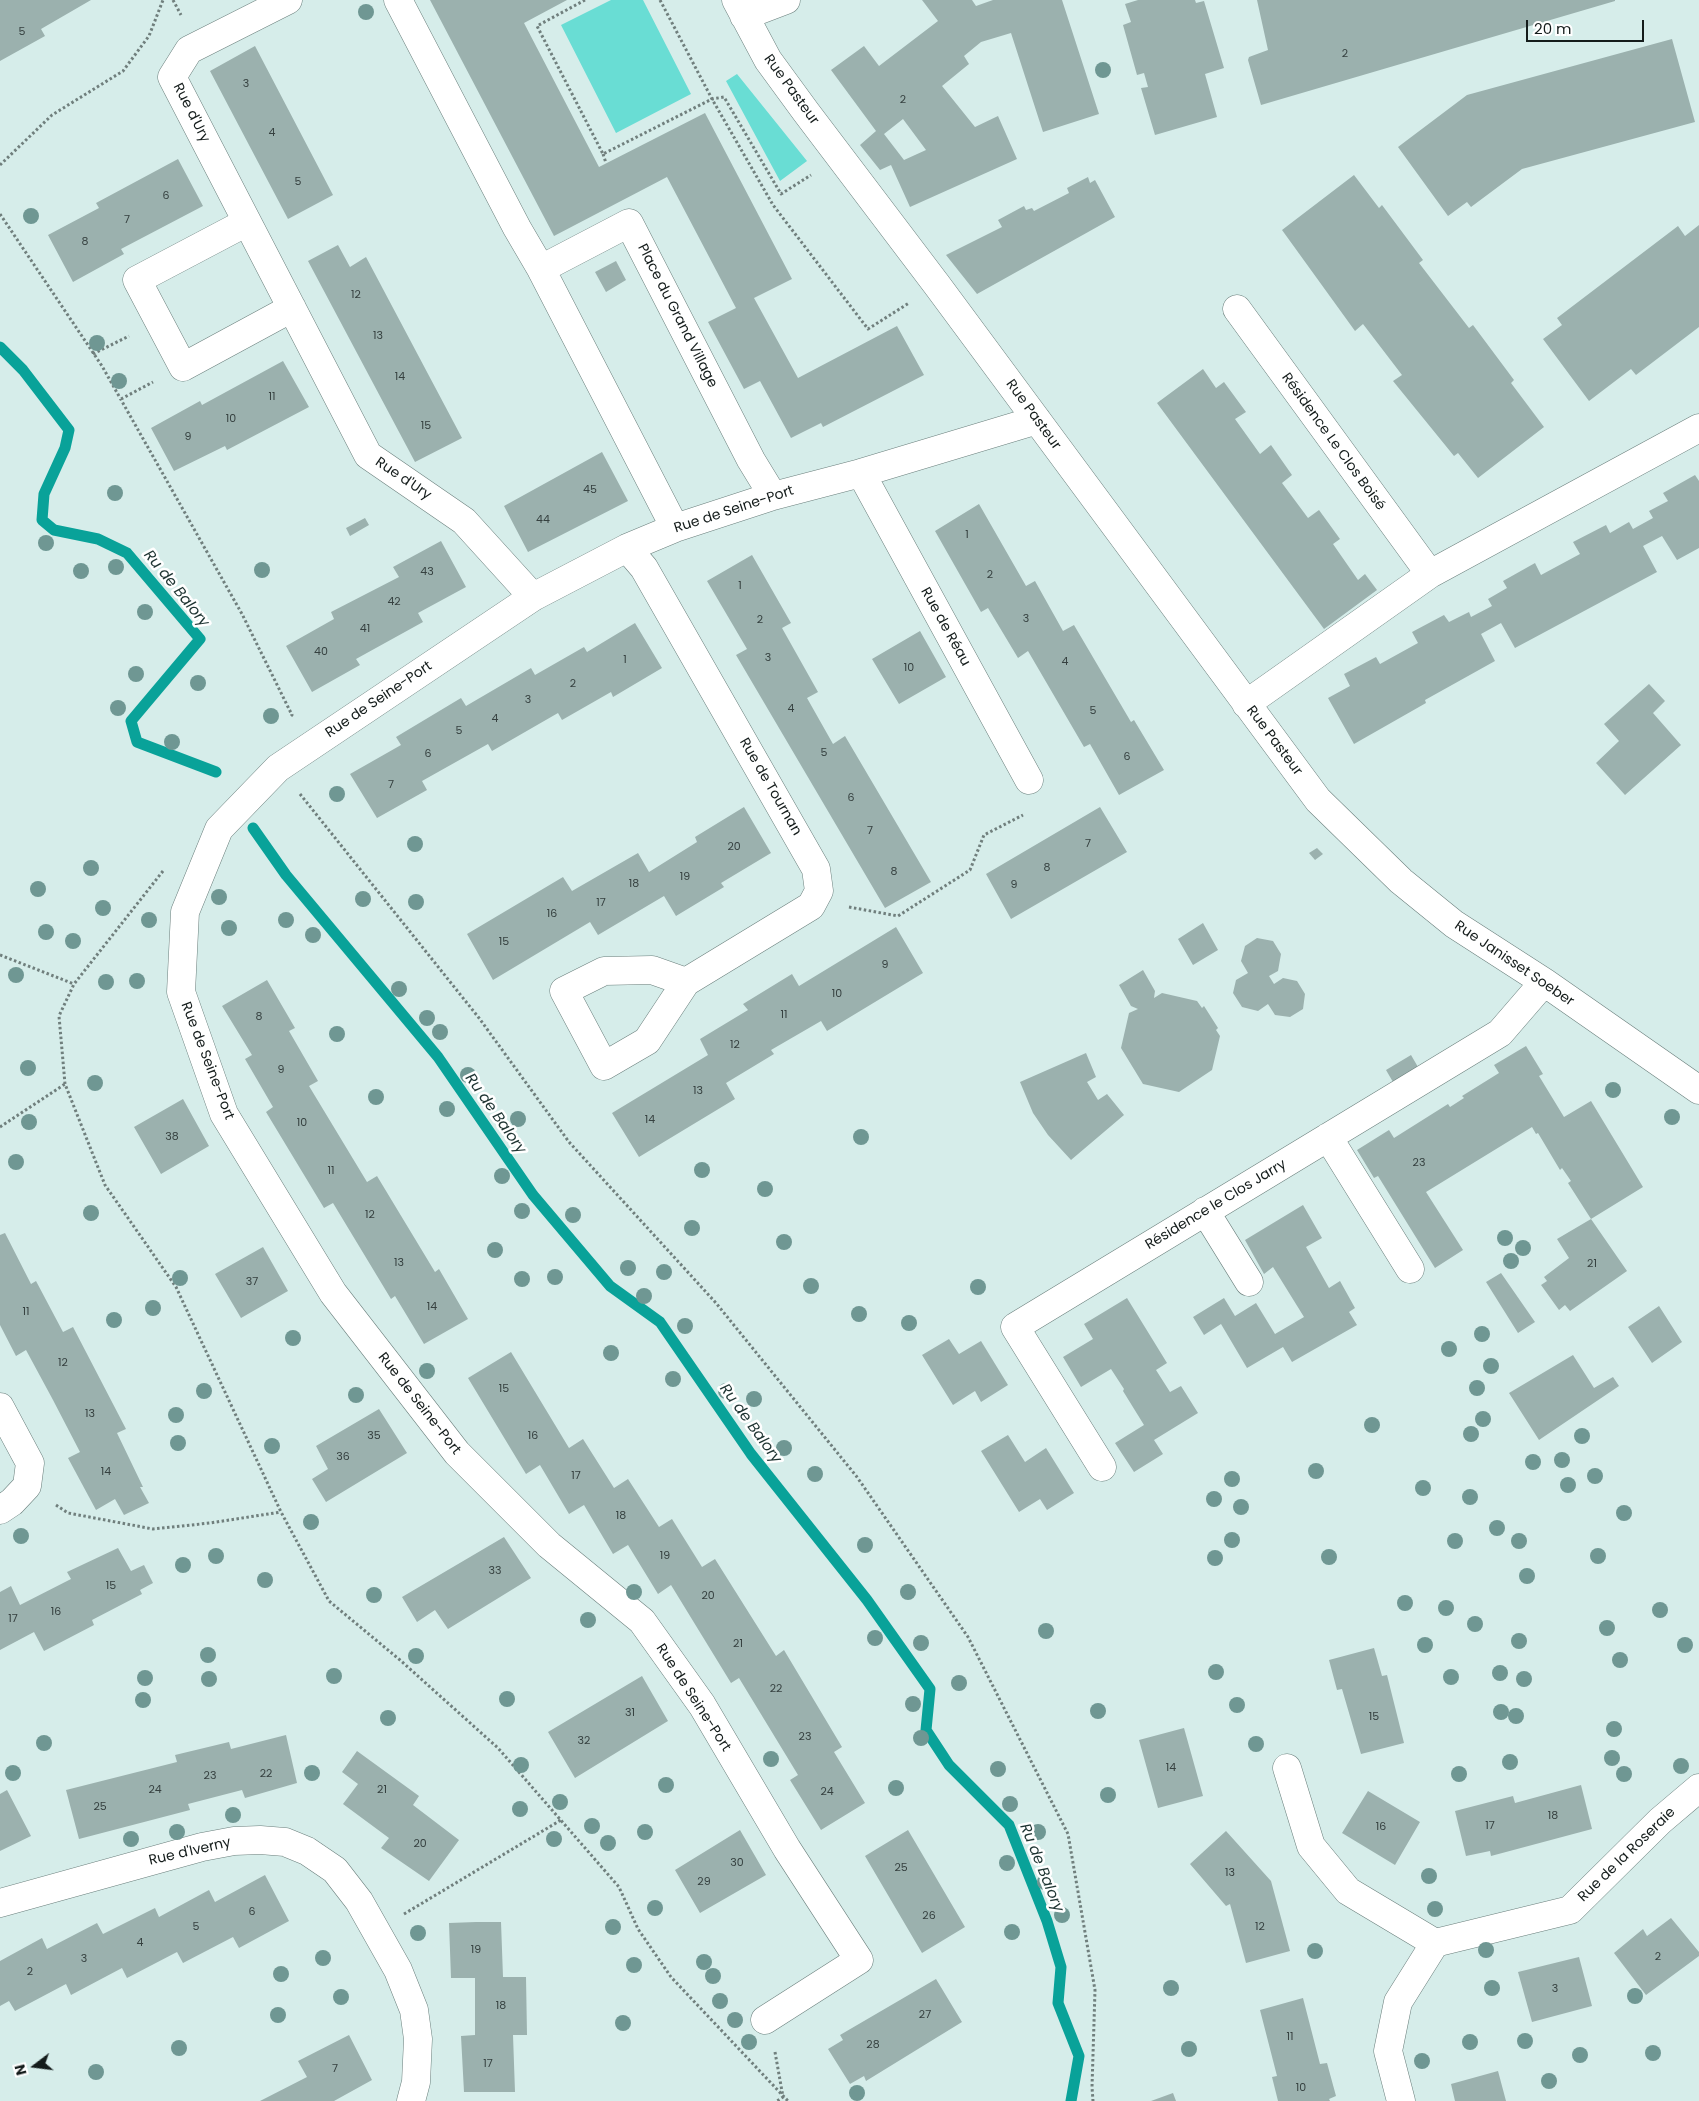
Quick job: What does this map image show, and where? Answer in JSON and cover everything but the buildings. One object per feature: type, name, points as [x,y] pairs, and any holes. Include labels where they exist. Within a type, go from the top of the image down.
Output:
[{"type":"street","name":"Rue d'Ury","points":[[288,0],[189,50],[172,77],[368,455],[464,521],[533,597]]},
{"type":"street","points":[[398,0],[517,228],[541,269],[675,528]]},
{"type":"street","points":[[740,8],[786,0]]},
{"type":"street","name":"Rue Pasteur","points":[[740,8],[768,60],[1318,800],[1341,822]]},
{"type":"street","points":[[247,222],[137,280],[183,367],[292,308]]},
{"type":"street","name":"Place du Grand Village","points":[[541,269],[629,223],[751,460],[772,496]]},
{"type":"street","name":"Résidence Le Clos Boisé","points":[[1237,309],[1430,574]]},
{"type":"street","name":"Rue de Seine-Port","points":[[765,2020],[859,1960],[787,1849],[702,1706],[642,1621],[549,1545],[457,1454],[333,1293],[224,1114],[181,992],[185,912],[219,829],[278,768],[533,597],[627,548],[675,528],[772,496],[861,473],[1037,420]]},
{"type":"street","points":[[1246,704],[1430,574],[1699,428]]},
{"type":"street","name":"Rue de Réau","points":[[861,473],[1029,780]]},
{"type":"street","name":"Rue de Tournan","points":[[627,548],[644,568],[816,869],[819,891],[815,898]]},
{"type":"street","name":"Rue Janisset Soeber","points":[[1341,822],[1401,881],[1454,924],[1544,982],[1699,1090]]},
{"type":"street","points":[[686,982],[811,906],[815,898]]},
{"type":"street","name":"Résidence le Clos Jarry","points":[[1102,1467],[1015,1327],[1500,1032],[1544,982]]},
{"type":"street","points":[[1328,1137],[1410,1269]]},
{"type":"street","points":[[1205,1211],[1249,1282]]},
{"type":"street","points":[[0,1407],[30,1463],[27,1486],[12,1502],[0,1510]]},
{"type":"street","points":[[1287,1768],[1311,1846],[1348,1891],[1435,1943],[1398,2002],[1388,2051],[1401,2101]]},
{"type":"street","name":"Rue de la Roseraie","points":[[1435,1943],[1570,1910],[1660,1821],[1699,1788]]},
{"type":"street","name":"Rue d'Iverny","points":[[0,1903],[202,1847],[234,1841],[285,1842],[307,1851],[335,1870],[359,1901],[398,1970],[414,2010],[418,2039],[416,2082],[411,2101]]},
{"type":"path","points":[[0,165],[52,115],[123,71],[149,36],[163,0]]},
{"type":"path","points":[[585,0],[537,26],[606,163]]},
{"type":"path","points":[[660,0],[712,99],[773,205],[868,329],[937,285]]},
{"type":"path","points":[[603,154],[712,99],[724,97],[781,194],[840,156]]},
{"type":"path","points":[[278,768],[479,1018],[570,1142],[716,1303],[857,1476],[968,1637],[1068,1834],[1095,1990],[1093,2101]]},
{"type":"path","points":[[815,898],[851,908],[898,916],[970,870],[984,836],[1023,815],[1029,780]]},
{"type":"path","points":[[0,955],[74,984]]},
{"type":"path","points":[[0,1127],[65,1084]]},
{"type":"path","points":[[27,1486],[68,1513],[154,1528],[210,1523],[281,1512]]},
{"type":"path","points":[[376,1930],[560,1820]]},
{"type":"path","points":[[765,2020],[775,2054],[783,2097],[777,2101]]},
{"type":"shaded area","points":[[611,0],[643,0],[691,94],[616,133],[561,25]]},
{"type":"shaded area","points":[[737,74],[807,161],[780,181],[726,81]]},
{"type":"waterway","name":"Ru de Balory","points":[[0,347],[23,370],[69,430],[65,448],[44,494],[42,520],[54,530],[98,539],[127,553],[200,639],[131,721],[137,742],[216,772]]},
{"type":"waterway","name":"Ru de Balory","points":[[253,828],[286,875],[438,1057],[533,1195],[610,1286],[660,1322],[751,1454],[867,1600],[930,1689],[926,1730],[949,1765],[1009,1825],[1047,1921],[1061,1967],[1058,2003],[1079,2056],[1071,2101]]}]
